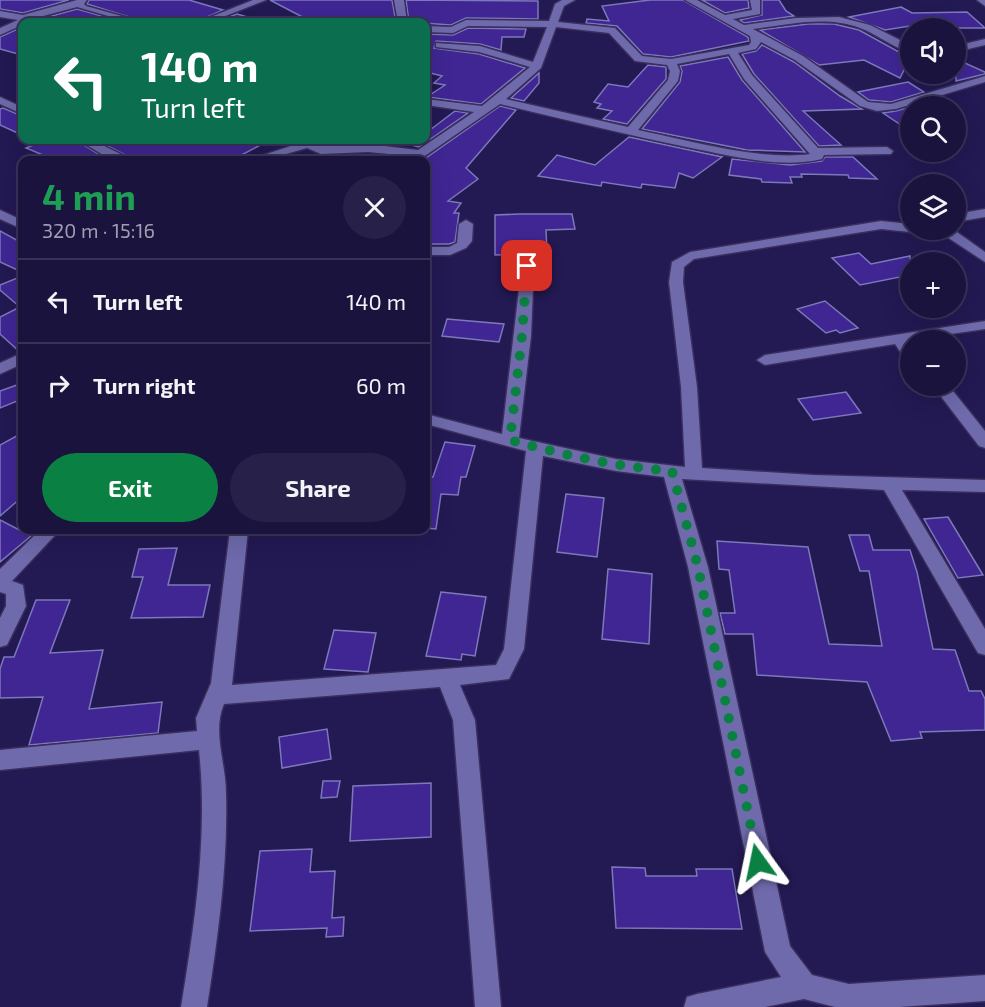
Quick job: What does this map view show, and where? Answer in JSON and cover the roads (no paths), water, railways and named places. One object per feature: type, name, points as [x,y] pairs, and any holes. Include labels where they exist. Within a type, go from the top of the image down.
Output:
[{"type":"street","points":[[214,18],[261,0]]},
{"type":"street","points":[[399,0],[402,18]]},
{"type":"street","points":[[690,0],[799,58],[864,104],[877,108],[892,107],[985,79]]},
{"type":"street","points":[[722,18],[757,12],[755,0]]},
{"type":"street","points":[[417,156],[498,100],[537,66],[563,1]]},
{"type":"street","points":[[0,14],[23,18],[80,2],[93,11],[122,18]]},
{"type":"street","points":[[741,28],[810,21],[843,21],[866,28],[900,44]]},
{"type":"street","points":[[430,29],[453,30],[466,23],[553,24],[612,30],[639,59],[671,62],[752,47],[756,42],[755,36]]},
{"type":"street","points":[[2,32],[18,24]]},
{"type":"street","points":[[2,32],[16,37]]},
{"type":"street","points":[[966,47],[985,42]]},
{"type":"street","points":[[440,45],[480,50],[537,66]]},
{"type":"street","points":[[498,100],[750,156],[813,159],[818,156],[748,78],[731,50]]},
{"type":"street","points":[[631,131],[673,81],[675,71],[671,62]]},
{"type":"street","points":[[0,100],[18,109]]},
{"type":"street","points":[[430,103],[484,110]]},
{"type":"street","points":[[92,144],[114,156]]},
{"type":"street","points":[[265,156],[297,144]]},
{"type":"street","points":[[307,144],[321,150],[368,148],[411,156]]},
{"type":"street","points":[[815,152],[887,151]]},
{"type":"street","points":[[966,216],[985,213]]},
{"type":"street","points":[[0,214],[18,223]]},
{"type":"street","points":[[430,251],[445,252],[462,245],[468,236],[466,224]]},
{"type":"street","points":[[804,986],[778,952],[698,567],[683,472],[689,387],[676,282],[677,265],[690,256],[881,225],[900,227]]},
{"type":"street","points":[[961,240],[985,258]]},
{"type":"street","points":[[510,440],[522,336],[527,266]]},
{"type":"street","points":[[765,360],[985,325]]},
{"type":"street","points":[[0,369],[18,360]]},
{"type":"street","points":[[949,396],[985,442]]},
{"type":"street","points":[[430,420],[535,447],[632,467],[889,484],[985,486]]},
{"type":"street","points":[[218,695],[501,673],[514,650],[535,447]]},
{"type":"street","points":[[889,484],[985,647]]},
{"type":"street","points":[[0,639],[16,606],[16,590],[0,583],[47,534]]},
{"type":"street","points":[[194,1007],[209,911],[215,792],[207,718],[222,683],[239,534]]},
{"type":"street","points":[[446,676],[464,720],[488,1007]]},
{"type":"street","points":[[0,760],[209,739]]},
{"type":"street","points":[[696,1007],[804,986],[849,997],[985,988]]}]
